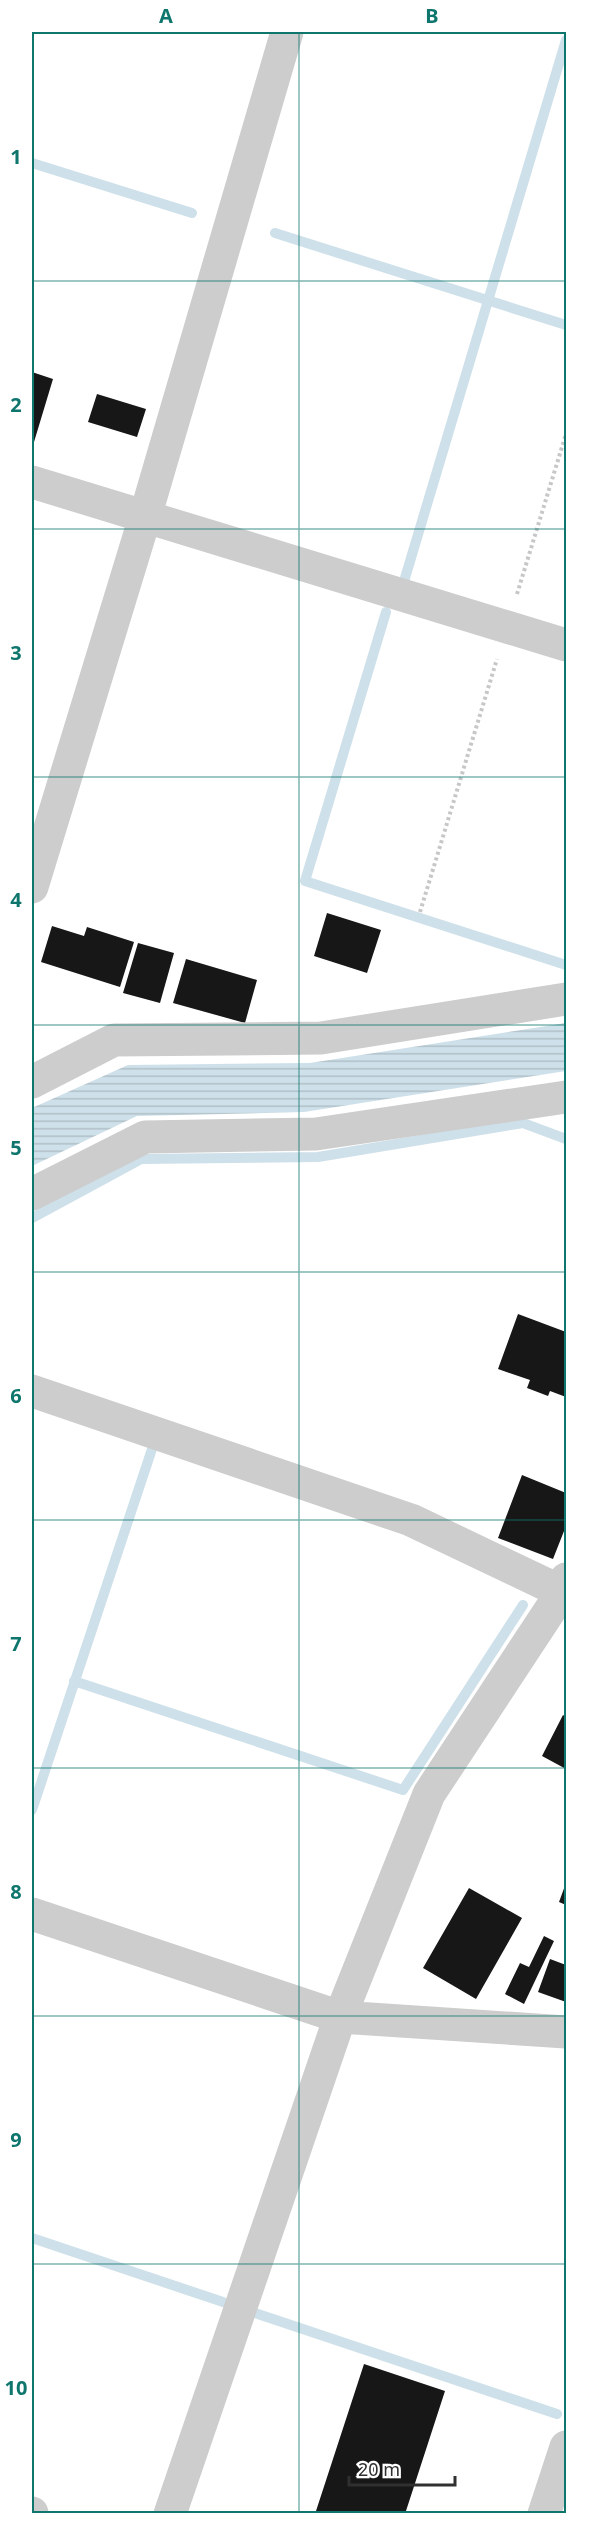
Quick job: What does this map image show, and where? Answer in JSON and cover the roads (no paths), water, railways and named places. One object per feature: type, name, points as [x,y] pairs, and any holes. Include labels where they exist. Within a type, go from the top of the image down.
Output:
[{"type":"street","points":[[32,887],[145,517],[287,32]]},
{"type":"street","points":[[32,482],[567,645]]},
{"type":"street","points":[[32,1082],[114,1040],[321,1038],[567,999]]},
{"type":"street","points":[[32,1194],[145,1137],[316,1134],[567,1097]]},
{"type":"street","points":[[32,1391],[411,1520],[564,1585],[429,1794],[340,2017],[170,2514]]},
{"type":"street","points":[[32,1914],[340,2017],[567,2032]]},
{"type":"street","points":[[544,2514],[567,2447]]},
{"type":"waterway","points":[[405,578],[566,40]]},
{"type":"waterway","points":[[32,163],[192,213]]},
{"type":"waterway","points":[[275,233],[566,325]]},
{"type":"waterway","points":[[386,612],[305,881],[566,965]]},
{"type":"waterway","points":[[32,1218],[141,1159],[318,1157],[523,1123],[566,1139]]},
{"type":"waterway","points":[[32,1810],[154,1443]]},
{"type":"waterway","points":[[74,1681],[403,1790],[523,1605]]},
{"type":"waterway","points":[[32,2238],[223,2302]]},
{"type":"waterway","points":[[255,2313],[557,2414]]}]
